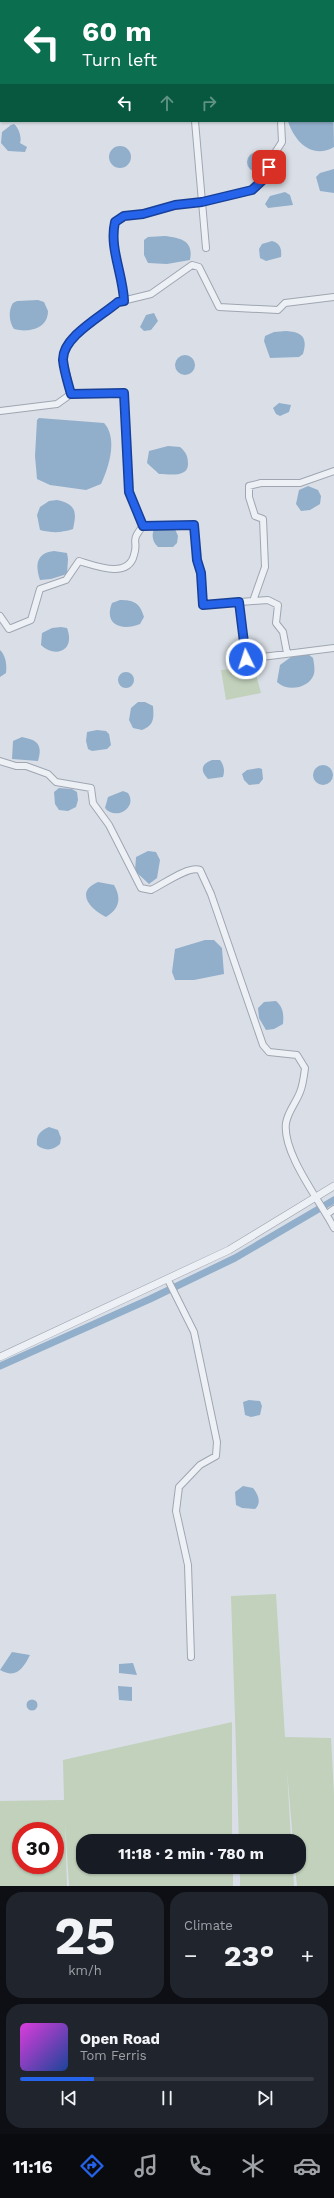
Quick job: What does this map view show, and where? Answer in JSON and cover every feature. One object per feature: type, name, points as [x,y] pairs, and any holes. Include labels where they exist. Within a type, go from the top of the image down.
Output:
[{"type":"street","points":[[195,122],[206,248]]},
{"type":"street","points":[[124,301],[121,276],[112,235],[115,222],[124,216],[143,214],[175,205],[202,202],[252,190],[268,175],[271,159],[282,142],[281,122]]},
{"type":"street","points":[[71,394],[63,359],[66,346],[72,338],[118,302],[151,294],[192,265],[199,267],[219,307],[278,310],[285,303],[334,297]]},
{"type":"street","points":[[0,411],[57,404],[71,394],[124,393],[129,492],[143,526]]},
{"type":"street","points":[[253,601],[265,567],[266,558],[263,519],[255,516],[248,496],[249,486],[261,483],[300,483],[334,471]]},
{"type":"street","points":[[0,616],[9,629],[31,620],[40,589],[66,580],[79,561],[120,570],[127,567],[134,555],[134,537],[143,526],[194,525],[197,560],[201,573],[203,605],[268,600],[278,605],[276,623],[283,632],[287,653]]},
{"type":"street","points":[[239,602],[246,659],[334,648]]},
{"type":"street","points":[[0,761],[16,766],[26,766],[48,774],[56,782],[91,788],[93,803],[108,825],[141,888],[151,890],[181,874],[194,869],[200,870],[211,894],[263,1045],[269,1052],[297,1055],[305,1068],[300,1092],[292,1105],[286,1122],[288,1144],[315,1197],[327,1214],[334,1228]]},
{"type":"street","points":[[0,1357],[168,1280],[229,1250],[334,1186]]},
{"type":"street","points":[[327,1214],[334,1209]]},
{"type":"street","points":[[168,1280],[194,1332],[217,1442],[216,1456],[200,1465],[179,1487],[176,1511],[188,1565],[191,1657]]},
{"type":"green space","points":[[254,667],[261,693],[226,700],[221,670]]},
{"type":"green space","points":[[276,1594],[285,1737],[331,1738],[334,1795],[334,1886],[297,1886],[296,1874],[306,1874],[306,1834],[292,1834],[287,1770],[291,1834],[239,1834],[231,1596]]},
{"type":"green space","points":[[232,1722],[232,1834],[76,1834],[76,1874],[233,1874],[233,1886],[69,1886],[65,1823],[67,1886],[0,1886],[0,1801],[64,1800],[63,1760]]},
{"type":"green space","points":[[240,1874],[293,1874],[294,1886],[240,1886]]},
{"type":"water","points":[[288,122],[334,122],[334,147],[326,150],[311,150],[299,141]]},
{"type":"water","points":[[14,124],[20,133],[20,143],[27,147],[25,152],[8,151],[1,143],[2,132]]},
{"type":"water","points":[[120,146],[128,149],[131,157],[128,165],[120,168],[112,165],[109,157],[112,149]]},
{"type":"water","points":[[257,152],[264,155],[267,162],[264,169],[257,172],[250,169],[247,162],[250,155]]},
{"type":"water","points":[[334,169],[334,193],[320,191],[316,177],[320,173]]},
{"type":"water","points":[[285,192],[290,195],[293,205],[268,208],[265,204],[270,196]]},
{"type":"water","points":[[165,236],[185,241],[190,248],[190,260],[167,264],[148,263],[144,255],[144,240],[148,237]]},
{"type":"water","points":[[272,241],[277,243],[280,247],[281,257],[266,261],[260,258],[259,249],[262,244]]},
{"type":"water","points":[[38,300],[44,302],[48,311],[45,322],[41,326],[31,330],[14,329],[10,316],[10,309],[13,303],[17,301]]},
{"type":"water","points":[[154,313],[158,321],[151,330],[144,331],[140,327],[146,315]]},
{"type":"water","points":[[286,331],[300,334],[302,336],[305,343],[303,354],[299,357],[270,358],[264,341],[265,336],[274,332]]},
{"type":"water","points":[[185,355],[192,358],[195,365],[192,372],[185,375],[178,372],[175,365],[178,358]]},
{"type":"water","points":[[279,403],[291,405],[289,412],[280,416],[276,414],[273,408]]},
{"type":"water","points":[[39,418],[104,423],[111,436],[111,453],[101,484],[86,490],[50,485],[37,479],[35,456],[37,420]]},
{"type":"water","points":[[168,446],[180,447],[185,452],[188,464],[185,471],[173,475],[159,474],[147,463],[149,451]]},
{"type":"water","points":[[308,486],[318,490],[321,496],[320,504],[310,510],[301,511],[296,504],[299,490]]},
{"type":"water","points":[[57,500],[68,504],[74,510],[75,518],[73,529],[56,532],[40,530],[37,515],[40,507],[49,501]]},
{"type":"water","points":[[154,529],[175,529],[178,536],[177,543],[173,547],[158,547],[153,539]]},
{"type":"water","points":[[54,551],[67,553],[67,574],[51,579],[40,580],[37,565],[38,561],[44,554]]},
{"type":"water","points":[[120,600],[136,603],[141,608],[144,617],[140,624],[127,627],[116,625],[112,622],[110,611],[112,603]]},
{"type":"water","points":[[52,628],[67,628],[69,636],[69,643],[66,647],[57,652],[46,649],[41,645],[42,633]]},
{"type":"water","points":[[0,650],[6,661],[6,673],[0,677]]},
{"type":"water","points":[[308,654],[313,658],[314,674],[308,683],[303,686],[292,688],[281,685],[277,682],[280,665],[291,657]]},
{"type":"water","points":[[126,672],[133,677],[134,680],[129,687],[126,688],[119,683],[118,680],[123,673]]},
{"type":"water","points":[[138,702],[145,702],[153,706],[151,724],[142,730],[133,728],[129,720],[131,708]]},
{"type":"water","points":[[97,730],[106,731],[109,734],[111,745],[107,749],[92,751],[88,749],[86,741],[87,732]]},
{"type":"water","points":[[22,737],[35,741],[38,744],[40,750],[38,761],[12,759],[13,741]]},
{"type":"water","points":[[212,760],[220,760],[224,768],[223,777],[208,779],[205,776],[203,768]]},
{"type":"water","points":[[323,765],[330,768],[333,775],[330,782],[323,785],[316,782],[313,775],[316,768]]},
{"type":"water","points":[[262,769],[263,779],[259,784],[249,785],[244,780],[242,774],[247,770]]},
{"type":"water","points":[[59,788],[72,789],[77,792],[78,800],[76,807],[68,811],[59,810],[55,804],[54,792]]},
{"type":"water","points":[[123,791],[128,793],[130,798],[128,808],[119,813],[109,812],[105,808],[108,797]]},
{"type":"water","points":[[148,851],[156,852],[160,860],[157,878],[149,884],[135,871],[136,857]]},
{"type":"water","points":[[98,882],[114,885],[118,895],[118,903],[114,911],[106,917],[95,910],[87,901],[87,891],[91,886]]},
{"type":"water","points":[[205,940],[214,940],[222,948],[224,974],[194,980],[175,980],[172,972],[175,949]]},
{"type":"water","points":[[276,1001],[282,1011],[283,1024],[274,1029],[266,1030],[259,1018],[258,1008],[264,1002]]},
{"type":"water","points":[[49,1127],[58,1130],[61,1138],[60,1144],[54,1148],[46,1149],[37,1145],[37,1139],[43,1130]]},
{"type":"water","points":[[249,1400],[260,1401],[262,1406],[260,1415],[251,1417],[245,1415],[243,1402]]},
{"type":"water","points":[[243,1486],[253,1488],[256,1493],[259,1501],[255,1509],[242,1508],[236,1505],[235,1492]]},
{"type":"water","points":[[12,1652],[30,1655],[25,1665],[18,1671],[15,1673],[6,1673],[0,1670]]},
{"type":"water","points":[[133,1663],[137,1675],[119,1673],[119,1664]]},
{"type":"water","points":[[118,1686],[132,1687],[132,1701],[119,1700]]},
{"type":"water","points":[[30,1700],[34,1700],[36,1701],[36,1709],[30,1710],[27,1707],[27,1703]]},
{"type":"waterway","points":[[0,1366],[150,1299],[235,1258],[334,1200]]},
{"type":"route","points":[[246,659],[239,602],[203,605],[201,573],[197,560],[194,525],[143,526],[129,492],[124,393],[71,394],[63,359],[66,346],[72,338],[118,302],[124,301],[124,288],[114,250],[112,235],[115,222],[124,216],[143,214],[175,205],[202,202],[252,190],[268,175],[269,167]]}]
